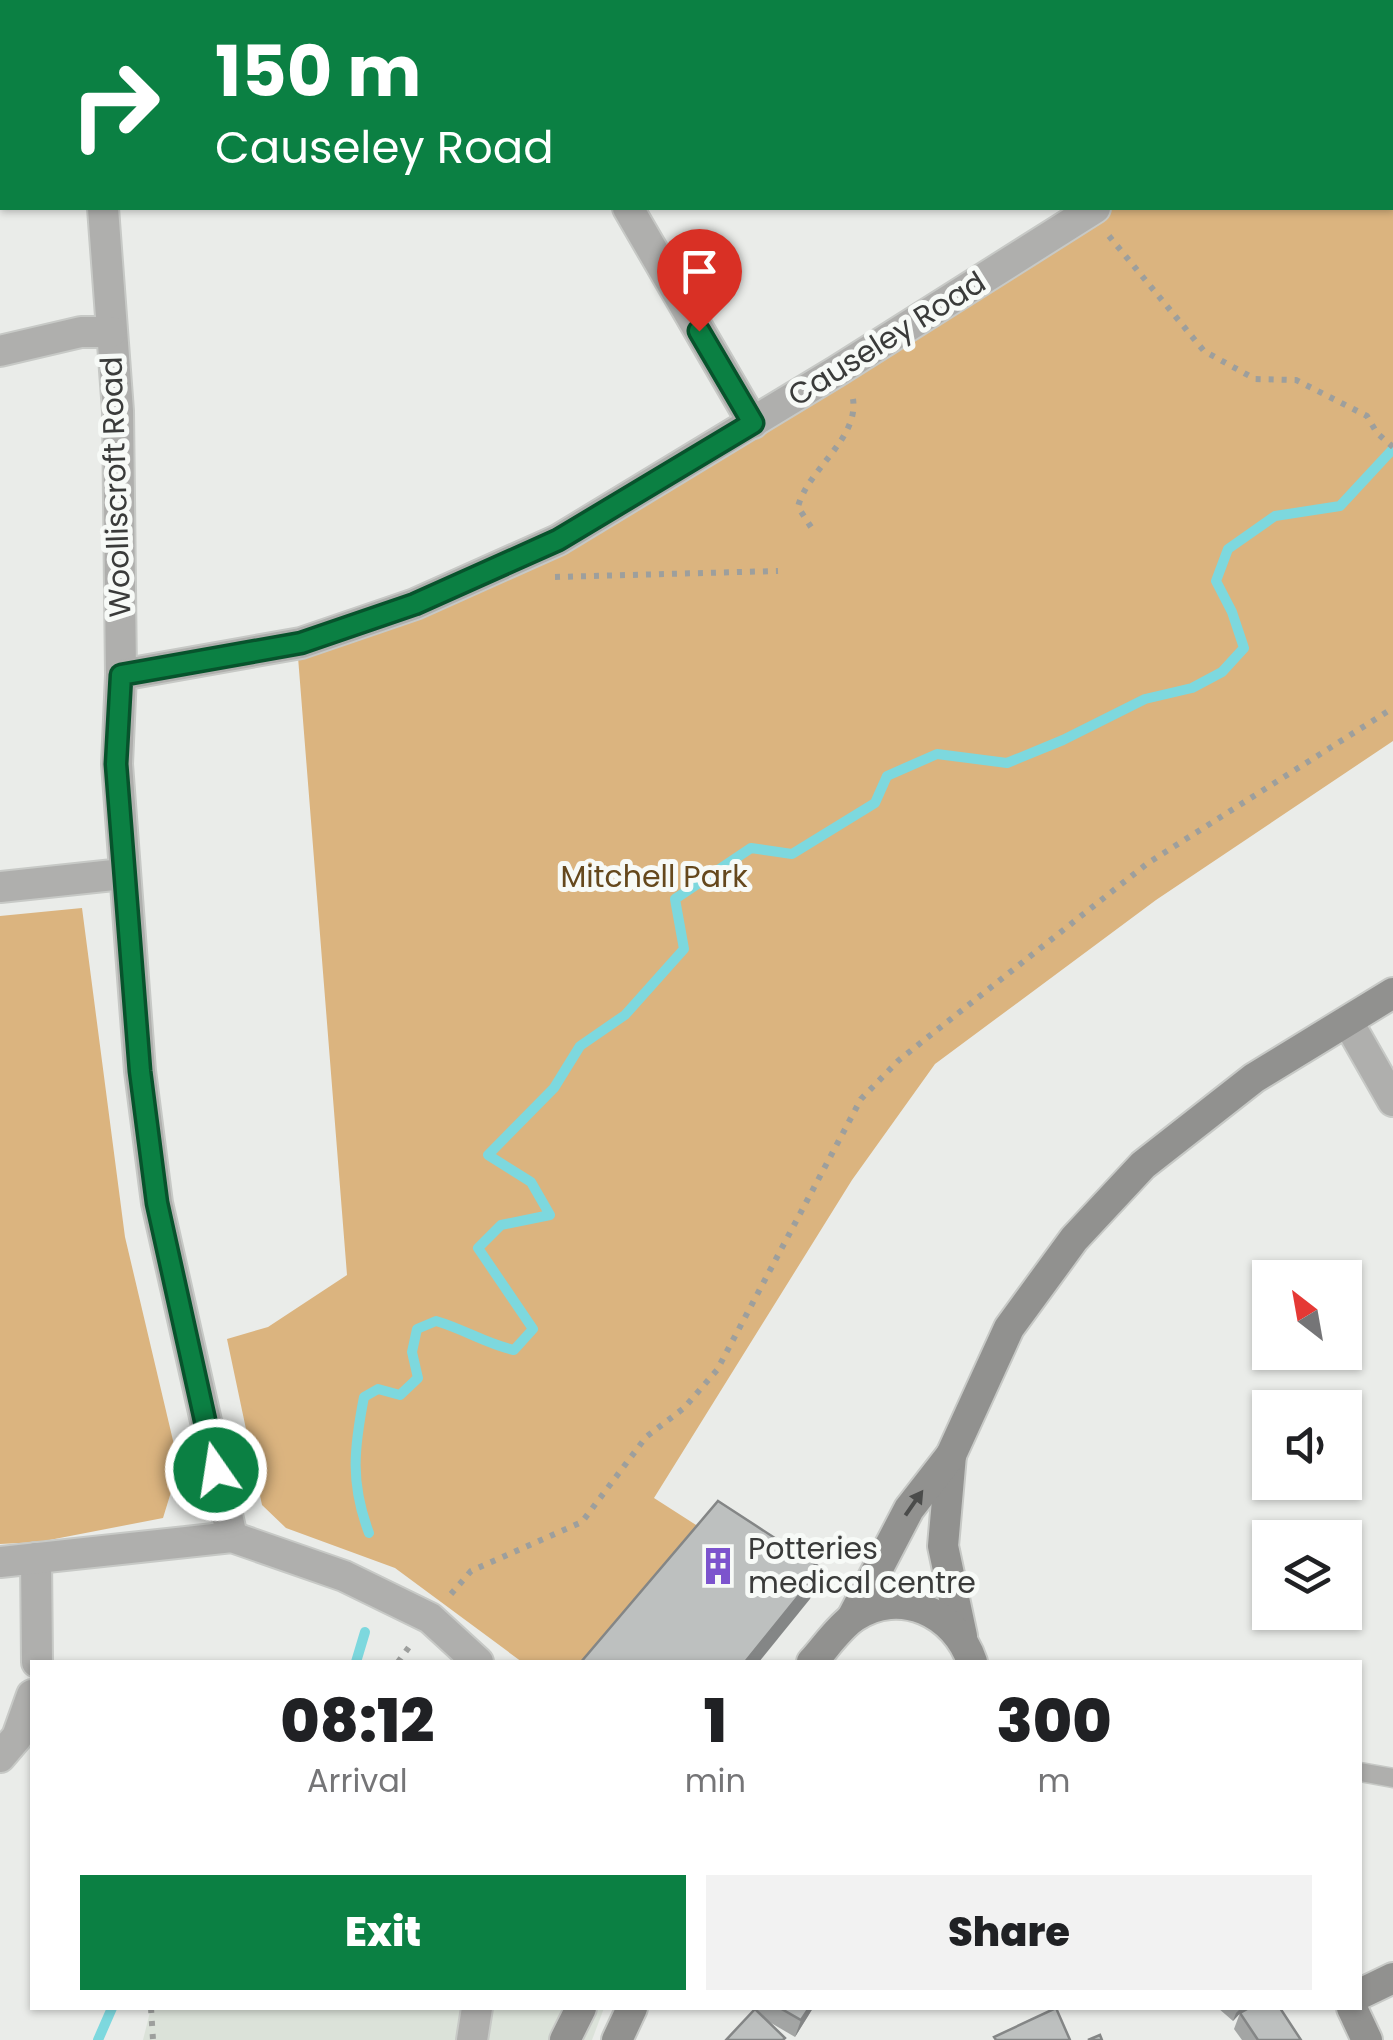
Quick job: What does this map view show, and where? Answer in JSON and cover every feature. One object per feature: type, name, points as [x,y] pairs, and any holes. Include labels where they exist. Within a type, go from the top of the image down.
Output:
[{"type":"street","name":"Woolliscroft Road","points":[[103,210],[118,411],[121,675],[116,764],[140,1071],[157,1203],[232,1537]]},
{"type":"street","points":[[629,210],[753,423]]},
{"type":"street","name":"Causeley Road","points":[[121,675],[301,643],[415,604],[558,540],[1092,210]]},
{"type":"street","points":[[0,351],[81,332],[111,332]]},
{"type":"street","points":[[0,887],[123,874]]},
{"type":"street","points":[[826,1660],[909,1509],[951,1455],[1010,1328],[1074,1240],[1157,1154],[1254,1078],[1393,993]]},
{"type":"street","points":[[1348,1022],[1393,1101]]},
{"type":"street","points":[[951,1455],[943,1546],[967,1649]]},
{"type":"street","points":[[0,1562],[232,1537],[344,1576],[430,1618],[476,1660]]},
{"type":"street","points":[[36,1558],[38,1660]]},
{"type":"street","points":[[814,1660],[846,1625],[874,1608],[918,1607],[942,1618],[967,1649]]},
{"type":"street","points":[[0,1757],[17,1737],[30,1700]]},
{"type":"street","points":[[1362,1993],[1393,1978]]},
{"type":"street","points":[[472,2040],[478,2010]]},
{"type":"street","points":[[565,2040],[580,2010]]},
{"type":"street","points":[[616,2040],[631,2010]]},
{"type":"street","points":[[1353,2010],[1367,2040]]},
{"type":"lane","points":[[1362,1772],[1393,1778]]},
{"type":"path","points":[[1092,210],[1204,351],[1255,379],[1296,380],[1367,416],[1377,433],[1393,447]]},
{"type":"path","points":[[812,527],[798,507],[802,491],[827,460],[852,418],[854,402],[837,371]]},
{"type":"path","points":[[512,562],[556,577],[778,572]]},
{"type":"path","points":[[399,1660],[471,1572],[582,1522],[646,1437],[684,1408],[717,1370],[861,1099],[899,1060],[1148,863],[1393,708]]},
{"type":"path","points":[[151,2010],[153,2040]]},
{"type":"shaded area","points":[[150,2010],[603,2010],[592,2040],[143,2040]]},
{"type":"green space","name":"Mitchell Park","points":[[1102,210],[1393,210],[1393,741],[1156,900],[935,1064],[852,1180],[654,1498],[707,1532],[598,1660],[519,1660],[395,1568],[286,1528],[262,1505],[227,1339],[268,1327],[347,1275],[298,657],[409,620]]},
{"type":"green space","points":[[82,908],[125,1237],[179,1466],[163,1518],[39,1542],[0,1544],[0,916]]},
{"type":"building","name":"Potteries medical centre","points":[[718,1501],[821,1568],[747,1660],[583,1660]]},
{"type":"building","points":[[754,2010],[785,2038],[783,2040],[726,2040]]},
{"type":"building","points":[[784,2010],[808,2010],[801,2020]]},
{"type":"building","points":[[1057,2010],[1070,2040],[996,2040],[994,2037]]},
{"type":"building","points":[[1281,2010],[1301,2040],[1258,2040],[1240,2013]]},
{"type":"waterway","points":[[369,1533],[356,1481],[364,1397],[378,1389],[400,1395],[418,1378],[412,1352],[417,1329],[436,1321],[514,1350],[533,1329],[478,1248],[501,1225],[550,1215],[531,1182],[488,1155],[554,1088],[580,1046],[625,1015],[684,949],[675,899],[751,848],[792,854],[875,803],[887,776],[937,754],[1007,763],[1145,699],[1192,688],[1222,672],[1244,648],[1216,581],[1228,549],[1275,516],[1340,506],[1393,449]]},
{"type":"waterway","points":[[357,1660],[365,1632]]},
{"type":"waterway","points":[[98,2040],[111,2010]]},
{"type":"place","name":"Potteries medical centre","points":[[718,1566]]},
{"type":"route","points":[[216,1470],[157,1203],[140,1071],[116,764],[121,675],[301,643],[415,604],[558,540],[753,423],[699,331]]}]
